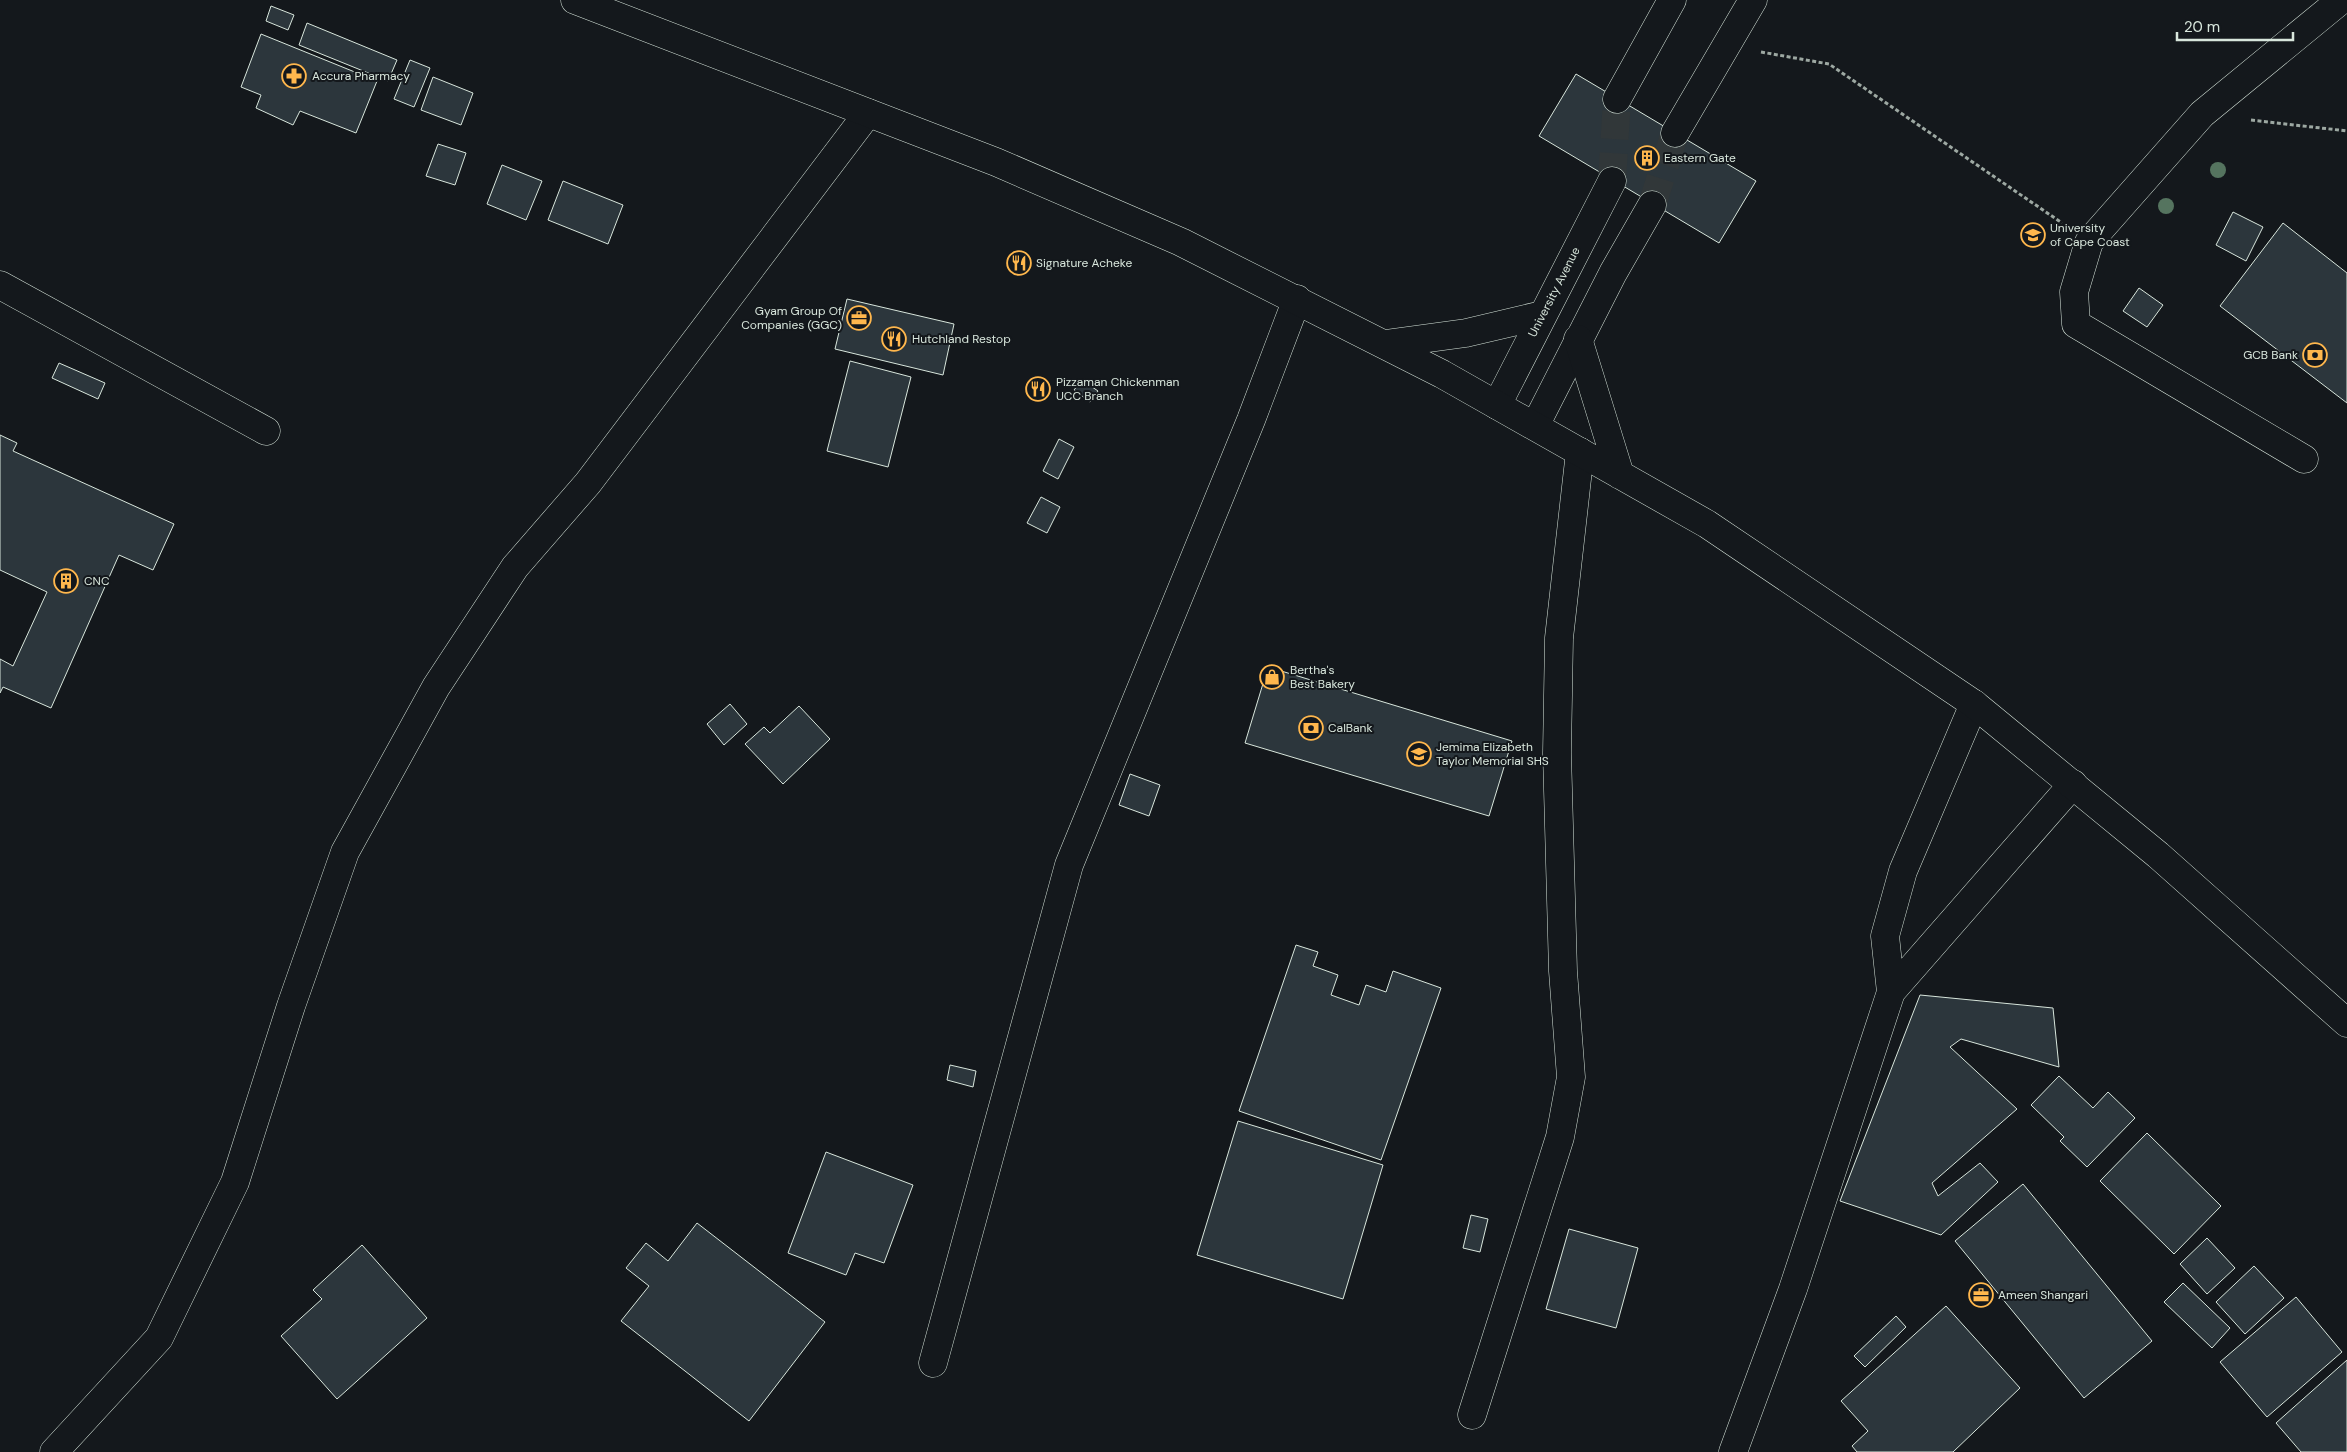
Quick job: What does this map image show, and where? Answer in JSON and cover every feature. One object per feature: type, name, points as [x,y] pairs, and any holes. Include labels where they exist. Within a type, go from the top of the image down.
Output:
[{"type":"main road","points":[[575,0],[996,162],[1163,234],[1385,344],[1535,426],[1707,524],[1974,704],[2158,855],[2347,1023]]},
{"type":"main road","points":[[1617,99],[1672,0]]},
{"type":"main road","points":[[1675,134],[1753,0]]},
{"type":"main road","points":[[2304,459],[2076,324],[2074,292],[2089,242],[2202,114],[2341,0]]},
{"type":"main road","points":[[54,1452],[160,1338],[235,1182],[291,1006],[345,852],[436,687],[515,567],[588,483],[868,112]]},
{"type":"main road","name":"University Avenue","points":[[1497,405],[1612,181]]},
{"type":"main road","points":[[1535,426],[1578,339],[1652,204]]},
{"type":"main road","points":[[0,285],[266,432]]},
{"type":"main road","points":[[933,1363],[1069,865],[1247,430],[1297,299]]},
{"type":"main road","points":[[1385,344],[1466,333],[1542,315]]},
{"type":"main road","points":[[1578,339],[1620,475]]},
{"type":"main road","points":[[1472,1415],[1560,1137],[1571,1077],[1563,971],[1556,753],[1558,638],[1580,452]]},
{"type":"main road","points":[[1891,992],[1885,936],[1903,871],[1974,704]]},
{"type":"main road","points":[[1733,1452],[1794,1290],[1891,992],[2073,784]]},
{"type":"path","points":[[1726,46],[1829,64],[2089,242]]},
{"type":"path","points":[[2202,114],[2347,131]]},
{"type":"building","points":[[271,6],[294,15],[288,30],[266,21]]},
{"type":"building","points":[[307,23],[397,60],[388,81],[299,45]]},
{"type":"building","points":[[261,34],[377,81],[356,133],[300,111],[293,125],[256,108],[261,95],[241,87]]},
{"type":"building","points":[[410,60],[430,68],[414,107],[394,99]]},
{"type":"building","name":"Eastern Gate","points":[[1576,74],[1756,181],[1719,243],[1539,136]]},
{"type":"building","points":[[433,77],[473,93],[461,125],[421,110]]},
{"type":"building","points":[[438,144],[466,153],[455,185],[426,176]]},
{"type":"building","points":[[502,165],[542,181],[526,220],[487,204]]},
{"type":"building","points":[[563,181],[623,205],[608,244],[548,220]]},
{"type":"building","points":[[2233,212],[2263,227],[2246,261],[2216,245]]},
{"type":"building","name":"GCB Bank","points":[[2283,223],[2347,273],[2347,403],[2220,306]]},
{"type":"building","points":[[2139,288],[2163,305],[2147,327],[2123,311]]},
{"type":"building","points":[[847,299],[954,324],[943,375],[835,349]]},
{"type":"building","points":[[850,361],[911,377],[888,467],[827,451]]},
{"type":"building","points":[[59,363],[105,383],[98,399],[52,378]]},
{"type":"building","points":[[1082,380],[1098,391],[1090,402],[1074,390]]},
{"type":"building","name":"CNC","points":[[0,435],[17,443],[13,451],[174,524],[153,570],[119,555],[51,708],[3,687],[0,693],[0,659],[13,666],[47,592],[0,570]]},
{"type":"building","points":[[1059,439],[1074,447],[1058,479],[1043,471]]},
{"type":"building","points":[[1041,497],[1060,507],[1047,533],[1027,523]]},
{"type":"building","points":[[1268,667],[1512,741],[1489,816],[1245,743]]},
{"type":"building","points":[[730,704],[747,724],[724,745],[707,724]]},
{"type":"building","points":[[799,706],[830,739],[783,784],[745,744],[764,727],[770,733]]},
{"type":"building","points":[[1130,774],[1160,785],[1149,816],[1119,805]]},
{"type":"building","points":[[1296,945],[1318,952],[1313,966],[1338,975],[1331,995],[1359,1005],[1366,985],[1386,992],[1393,971],[1441,988],[1381,1160],[1239,1111]]},
{"type":"building","points":[[1920,995],[2053,1008],[2059,1067],[1961,1039],[1950,1047],[2017,1109],[1932,1183],[1938,1196],[1980,1163],[1998,1182],[1941,1235],[1840,1201]]},
{"type":"building","points":[[950,1065],[976,1071],[973,1087],[947,1080]]},
{"type":"building","points":[[2059,1076],[2093,1108],[2108,1092],[2135,1118],[2087,1167],[2060,1141],[2064,1137],[2031,1105]]},
{"type":"building","points":[[1238,1121],[1383,1165],[1343,1299],[1197,1255]]},
{"type":"building","points":[[2147,1133],[2221,1206],[2174,1254],[2100,1181]]},
{"type":"building","points":[[826,1152],[913,1185],[884,1263],[855,1253],[846,1275],[788,1253]]},
{"type":"building","points":[[2023,1184],[2152,1341],[2084,1398],[1955,1241]]},
{"type":"building","points":[[1471,1215],[1488,1219],[1480,1252],[1463,1248]]},
{"type":"building","points":[[697,1223],[825,1322],[749,1421],[621,1321],[649,1286],[626,1268],[646,1243],[668,1261]]},
{"type":"building","points":[[1569,1229],[1638,1248],[1616,1328],[1546,1309]]},
{"type":"building","points":[[2207,1238],[2235,1268],[2207,1294],[2180,1264]]},
{"type":"building","points":[[362,1245],[427,1318],[337,1399],[281,1336],[322,1299],[313,1290]]},
{"type":"building","points":[[2254,1266],[2284,1298],[2245,1334],[2216,1302]]},
{"type":"building","points":[[2183,1283],[2230,1328],[2212,1348],[2164,1302]]},
{"type":"building","points":[[2296,1297],[2342,1352],[2267,1417],[2220,1362]]},
{"type":"building","points":[[1946,1306],[2020,1388],[1953,1452],[1857,1452],[1852,1446],[1868,1431],[1841,1401]]},
{"type":"building","points":[[1896,1316],[1906,1327],[1865,1367],[1854,1356]]},
{"type":"building","points":[[2347,1360],[2347,1452],[2301,1452],[2276,1423]]},
{"type":"tunnel","points":[[1612,181],[1617,99]]},
{"type":"tunnel","points":[[1652,205],[1675,133]]},
{"type":"place","name":"Accura Pharmacy","points":[[294,76]]},
{"type":"place","name":"Eastern Gate","points":[[1647,158]]},
{"type":"place","name":"University of Cape Coast","points":[[2033,235]]},
{"type":"place","name":"Signature Acheke","points":[[1019,263]]},
{"type":"place","name":"Gyam Group Of Companies (GGC)","points":[[859,318]]},
{"type":"place","name":"Hutchland Restop","points":[[894,339]]},
{"type":"place","name":"GCB Bank","points":[[2315,355]]},
{"type":"place","name":"Pizzaman Chickenman UCC Branch","points":[[1038,389]]},
{"type":"place","name":"CNC","points":[[66,581]]},
{"type":"place","name":"Bertha's Best Bakery","points":[[1272,677]]},
{"type":"place","name":"CalBank","points":[[1311,728]]},
{"type":"place","name":"Jemima Elizabeth Taylor Memorial SHS","points":[[1419,754]]},
{"type":"place","name":"Ameen Shangari","points":[[1981,1295]]}]
